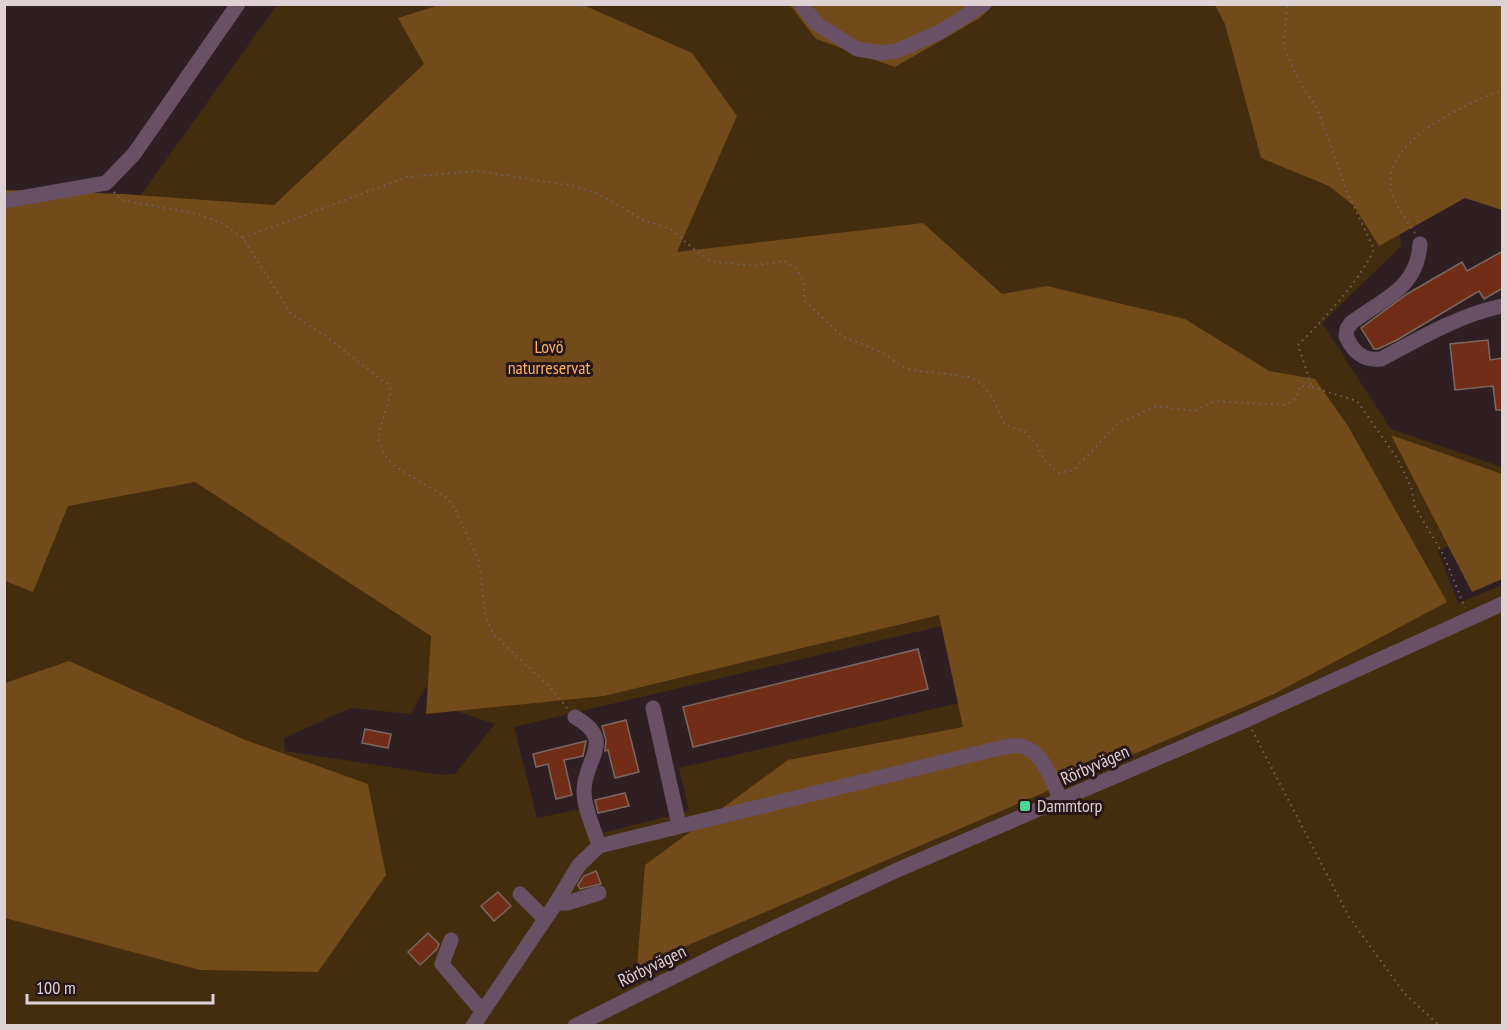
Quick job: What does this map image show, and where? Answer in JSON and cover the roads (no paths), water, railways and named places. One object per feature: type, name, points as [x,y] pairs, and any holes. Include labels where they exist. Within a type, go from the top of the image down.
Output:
[{"type":"street","points":[[801,4],[817,24],[857,49],[882,53],[896,51],[940,32],[984,4]]},
{"type":"street","points":[[4,201],[106,183],[134,154],[232,6]]},
{"type":"street","points":[[1420,244],[1416,266],[1405,284],[1351,322],[1346,336],[1356,352],[1372,360],[1382,359],[1451,323],[1503,306]]},
{"type":"street","name":"Rörbyvägen","points":[[575,1026],[727,950],[895,871],[1246,720],[1503,604]]},
{"type":"street","points":[[653,708],[680,825]]},
{"type":"street","points":[[574,717],[588,725],[597,739],[596,752],[584,789],[585,802],[599,846]]},
{"type":"street","points":[[473,1026],[579,865],[599,846],[1000,748],[1018,746],[1031,749],[1039,755],[1061,801]]},
{"type":"street","points":[[556,903],[567,903],[600,893]]},
{"type":"street","points":[[520,894],[545,919]]},
{"type":"street","points":[[451,940],[442,964],[482,1011]]},
{"type":"place","name":"Dammtorp","points":[[1025,806]]},
{"type":"park label","name":"Lovö naturreservat","points":[[549,357]]}]
